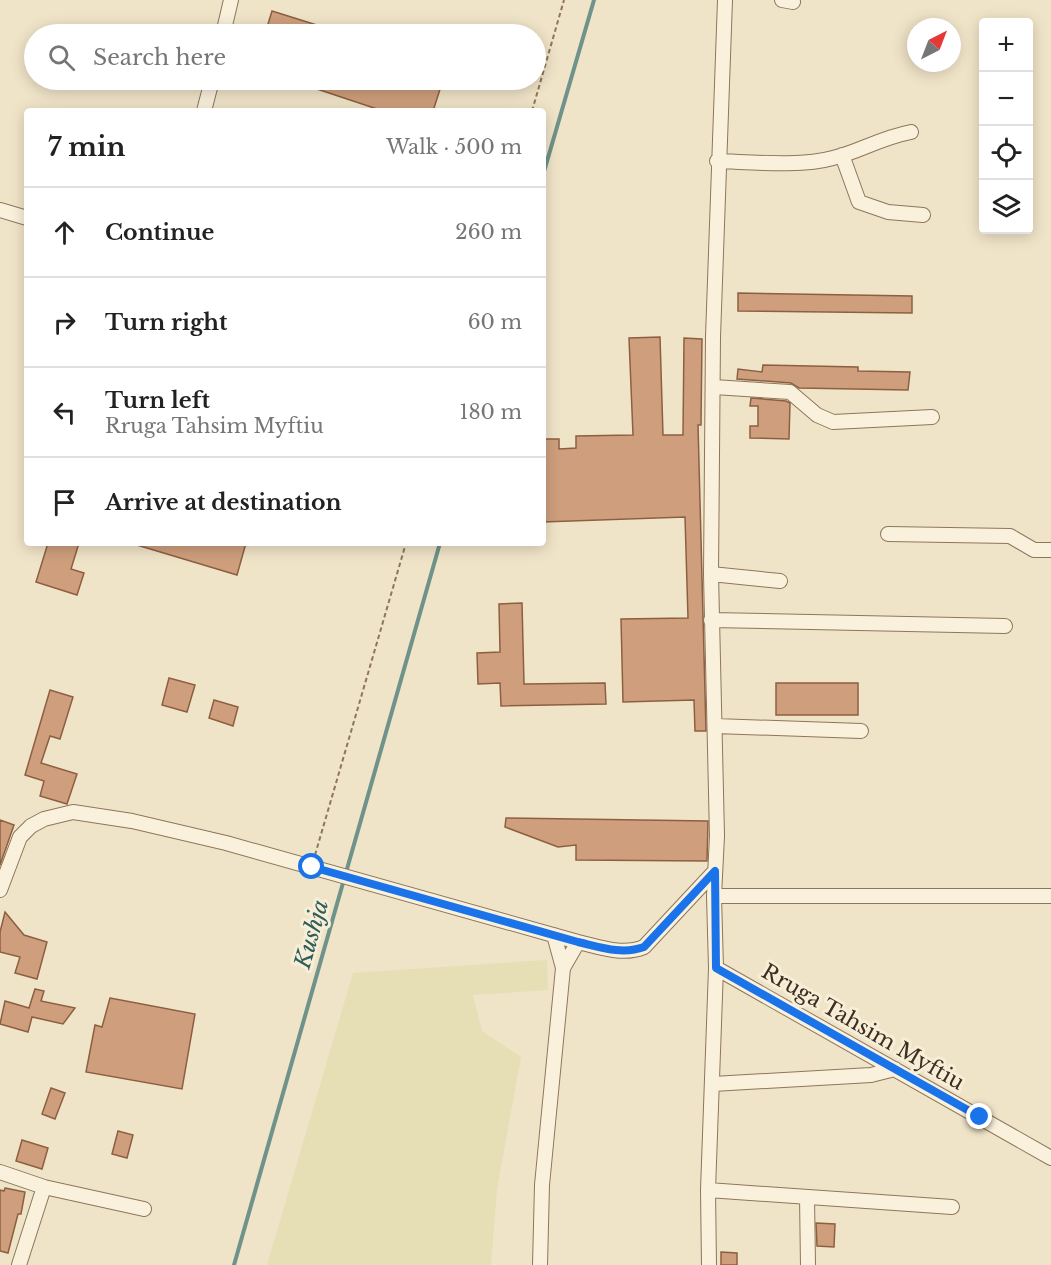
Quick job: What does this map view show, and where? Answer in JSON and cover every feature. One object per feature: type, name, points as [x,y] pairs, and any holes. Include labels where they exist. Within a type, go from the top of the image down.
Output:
[{"type":"street","points":[[225,24],[231,0]]},
{"type":"street","points":[[709,1265],[708,1190],[716,968],[715,726],[711,574],[717,160],[724,0]]},
{"type":"street","points":[[205,108],[209,90]]},
{"type":"street","points":[[717,160],[774,163],[832,159],[885,137],[911,132]]},
{"type":"street","points":[[842,155],[858,202],[888,212],[923,215]]},
{"type":"street","points":[[0,210],[24,217]]},
{"type":"street","points":[[714,387],[790,392],[817,415],[833,422],[932,417]]},
{"type":"street","points":[[888,534],[1010,536],[1034,550],[1051,550]]},
{"type":"street","points":[[711,574],[780,581]]},
{"type":"street","points":[[711,620],[1005,626]]},
{"type":"street","points":[[715,726],[861,731]]},
{"type":"street","points":[[0,890],[20,837],[30,826],[44,819],[73,812],[132,821],[215,840],[578,942],[619,951],[634,951],[644,947],[715,871]]},
{"type":"street","points":[[714,896],[1051,896]]},
{"type":"street","points":[[540,1265],[542,1185],[556,1054],[562,968],[554,935]]},
{"type":"street","points":[[562,968],[578,942]]},
{"type":"street","name":"Rruga Tahsim Myftiu","points":[[716,968],[1051,1158]]},
{"type":"street","points":[[713,1084],[871,1075],[895,1069]]},
{"type":"street","points":[[0,1172],[44,1187],[144,1209]]},
{"type":"street","points":[[19,1265],[44,1187]]},
{"type":"street","points":[[708,1190],[952,1207]]},
{"type":"street","points":[[807,1197],[808,1265]]},
{"type":"path","points":[[546,62],[564,0]]},
{"type":"path","points":[[533,108],[538,90]]},
{"type":"path","points":[[317,868],[405,546]]},
{"type":"shaded area","points":[[547,960],[548,990],[473,995],[482,1031],[521,1057],[497,1189],[491,1265],[267,1265],[353,973]]},
{"type":"building","points":[[272,11],[313,24],[268,24]]},
{"type":"building","points":[[320,90],[440,90],[434,108],[374,108]]},
{"type":"building","points":[[738,293],[912,296],[912,313],[738,311]]},
{"type":"building","points":[[660,337],[663,435],[683,435],[684,338],[702,339],[701,425],[698,425],[706,731],[695,731],[694,700],[623,702],[621,619],[688,618],[685,517],[546,522],[546,439],[559,439],[559,449],[576,448],[576,436],[633,435],[629,338]]},
{"type":"building","points":[[763,365],[858,367],[858,371],[910,372],[908,390],[799,388],[791,383],[737,379],[738,369],[762,372]]},
{"type":"building","points":[[751,398],[790,403],[789,439],[750,438],[750,426],[758,426],[758,406],[750,406]]},
{"type":"building","points":[[47,546],[78,546],[71,569],[84,573],[77,595],[36,582]]},
{"type":"building","points":[[140,546],[245,546],[237,575]]},
{"type":"building","points":[[522,603],[524,684],[605,683],[606,704],[501,706],[500,683],[478,684],[477,653],[500,652],[499,604]]},
{"type":"building","points":[[169,678],[195,685],[187,712],[162,705]]},
{"type":"building","points":[[776,683],[858,683],[858,715],[776,715]]},
{"type":"building","points":[[50,690],[73,697],[60,739],[50,736],[41,763],[77,774],[67,804],[40,796],[44,781],[25,775]]},
{"type":"building","points":[[214,700],[238,707],[233,726],[209,718]]},
{"type":"building","points":[[506,818],[708,821],[707,861],[576,860],[576,845],[558,847],[505,827]]},
{"type":"building","points":[[0,820],[14,825],[0,865]]},
{"type":"building","points":[[5,912],[24,935],[47,942],[37,979],[15,973],[20,957],[0,952],[0,932]]},
{"type":"building","points":[[35,989],[44,991],[41,1001],[75,1008],[63,1024],[32,1017],[28,1032],[0,1024],[5,1001],[29,1008]]},
{"type":"building","points":[[110,998],[195,1014],[182,1089],[86,1072],[95,1025],[102,1027]]},
{"type":"building","points":[[51,1088],[65,1093],[55,1119],[42,1114]]},
{"type":"building","points":[[118,1131],[133,1135],[127,1158],[112,1154]]},
{"type":"building","points":[[22,1140],[48,1148],[42,1169],[16,1161]]},
{"type":"building","points":[[5,1188],[25,1192],[21,1214],[18,1214],[8,1253],[0,1251],[0,1190],[4,1191]]},
{"type":"building","points":[[816,1223],[835,1224],[834,1247],[817,1246]]},
{"type":"building","points":[[721,1252],[737,1253],[737,1265],[721,1265]]},
{"type":"waterway","name":"Kushja","points":[[546,165],[594,0]]},
{"type":"waterway","name":"Kushja","points":[[234,1265],[439,546]]},
{"type":"route","points":[[312,867],[578,942],[619,951],[634,951],[644,947],[715,871],[716,968],[980,1117]]}]
